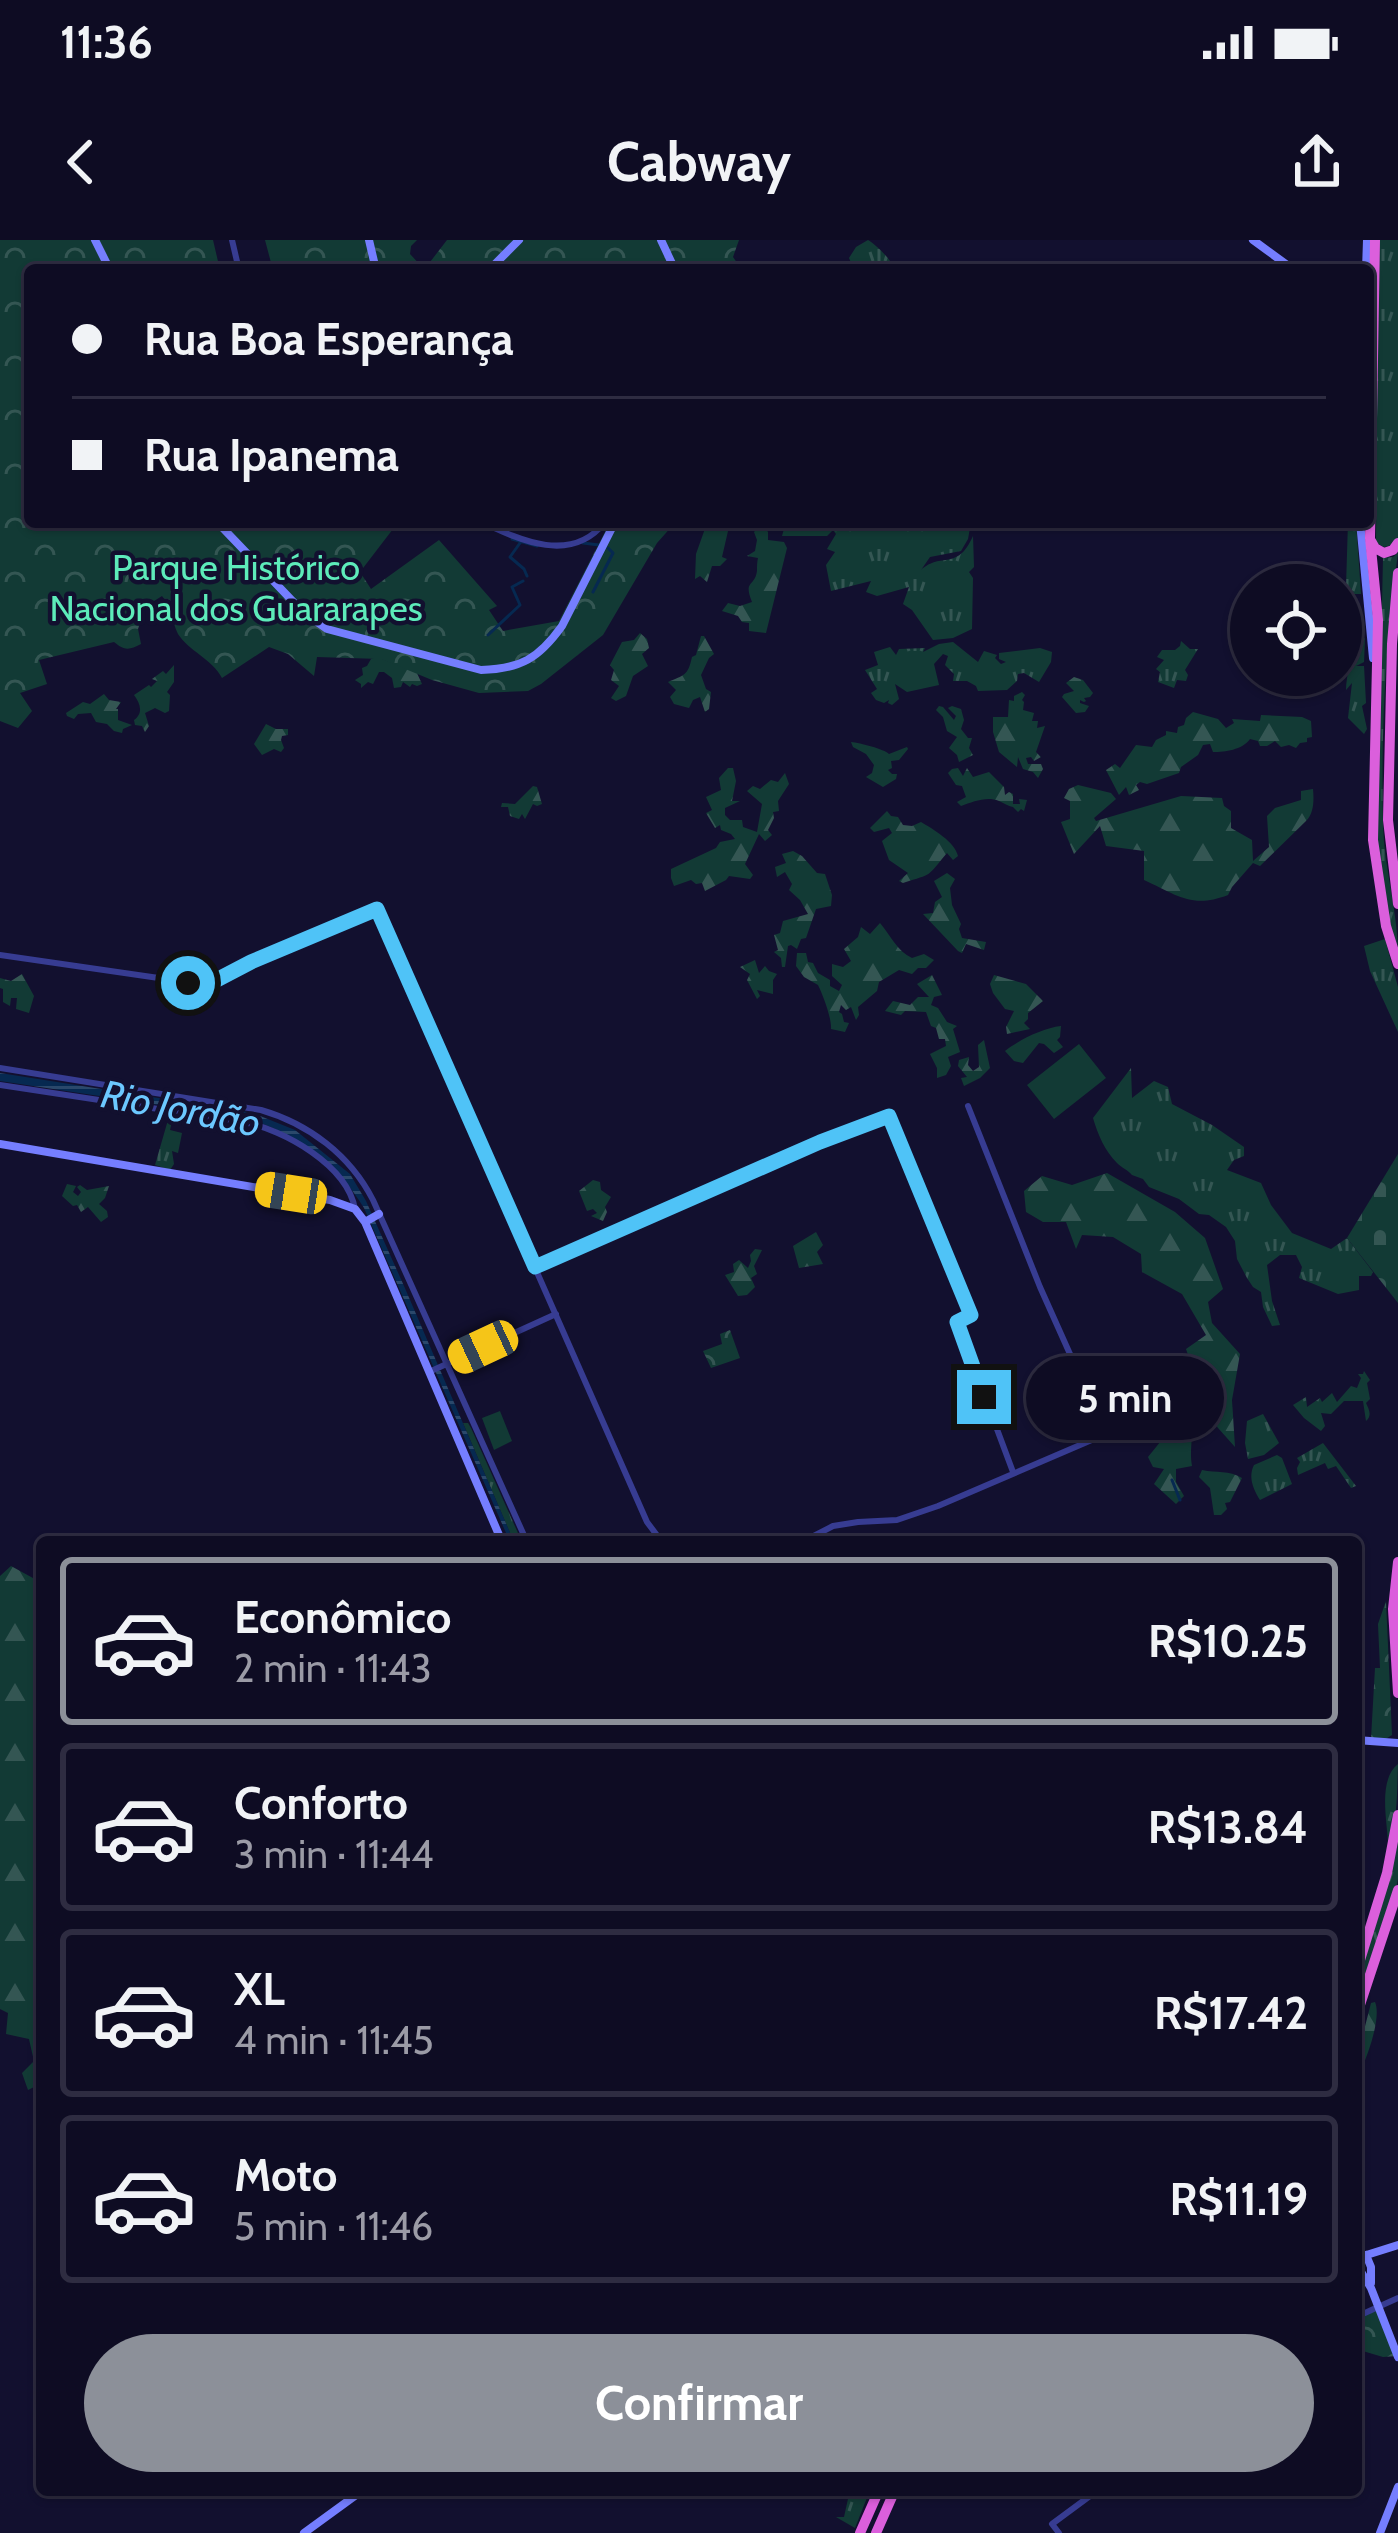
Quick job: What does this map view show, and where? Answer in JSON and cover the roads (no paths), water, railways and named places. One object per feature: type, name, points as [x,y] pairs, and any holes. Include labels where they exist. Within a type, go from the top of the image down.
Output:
[{"type":"highway","points":[[1370,528],[1378,620],[1373,840],[1386,926],[1398,964]]},
{"type":"highway","points":[[1370,538],[1384,553],[1398,543]]},
{"type":"highway","points":[[1398,573],[1388,820],[1398,904]]},
{"type":"highway","points":[[1398,1562],[1393,1609],[1398,1693]]},
{"type":"highway","points":[[1362,1954],[1387,1873],[1398,1815]]},
{"type":"highway","points":[[1362,1999],[1398,1890]]},
{"type":"highway","points":[[860,2533],[876,2496]]},
{"type":"highway","points":[[876,2533],[892,2496]]},
{"type":"main road","points":[[495,264],[519,240]]},
{"type":"main road","points":[[1253,240],[1286,264]]},
{"type":"main road","points":[[224,528],[327,629],[481,670],[518,664],[551,641],[612,528]]},
{"type":"main road","points":[[1361,528],[1377,686]]},
{"type":"main road","points":[[0,1144],[330,1200],[355,1209],[366,1221],[499,1536]]},
{"type":"main road","points":[[366,1221],[378,1214]]},
{"type":"main road","points":[[1362,1740],[1398,1743]]},
{"type":"main road","points":[[1362,2259],[1398,2245]]},
{"type":"main road","points":[[1368,2276],[1387,2248]]},
{"type":"main road","points":[[1362,2265],[1368,2276]]},
{"type":"main road","points":[[1362,2265],[1398,2357]]},
{"type":"main road","points":[[1380,2533],[1398,2487]]},
{"type":"main road","points":[[304,2533],[355,2496]]},
{"type":"street","points":[[494,528],[522,542],[546,546],[580,542],[600,528]]},
{"type":"street","points":[[0,955],[207,985],[377,909],[647,1522],[658,1536]]},
{"type":"street","points":[[0,1068],[246,1107],[286,1119],[324,1141],[349,1163],[378,1214],[524,1536]]},
{"type":"street","points":[[0,1085],[274,1130],[336,1174],[351,1194],[355,1209]]},
{"type":"street","points":[[814,1536],[833,1526],[897,1520],[921,1512],[1101,1436],[968,1106]]},
{"type":"street","points":[[535,1267],[889,1116],[971,1315],[957,1322],[1012,1472]]},
{"type":"street","points":[[430,1371],[556,1314]]},
{"type":"street","points":[[1362,2314],[1398,2298]]},
{"type":"street","points":[[1059,2533],[1052,2524],[1090,2496]]},
{"type":"water","name":"Rio Jordão","points":[[0,1073],[253,1113],[295,1130],[350,1174],[404,1286],[511,1536],[507,1536],[364,1208],[328,1163],[298,1141],[245,1118],[0,1081]]},
{"type":"waterway","points":[[512,539],[537,546]]},
{"type":"waterway","points":[[520,543],[510,557],[527,576]]},
{"type":"waterway","points":[[583,543],[599,545]]},
{"type":"waterway","points":[[593,592],[613,553],[608,548]]},
{"type":"waterway","points":[[488,635],[520,605],[512,587],[523,581]]},
{"type":"waterway","points":[[1172,1480],[1180,1500]]},
{"type":"park label","name":"Parque Histórico Nacional dos Guararapes","points":[[236,588]]}]
